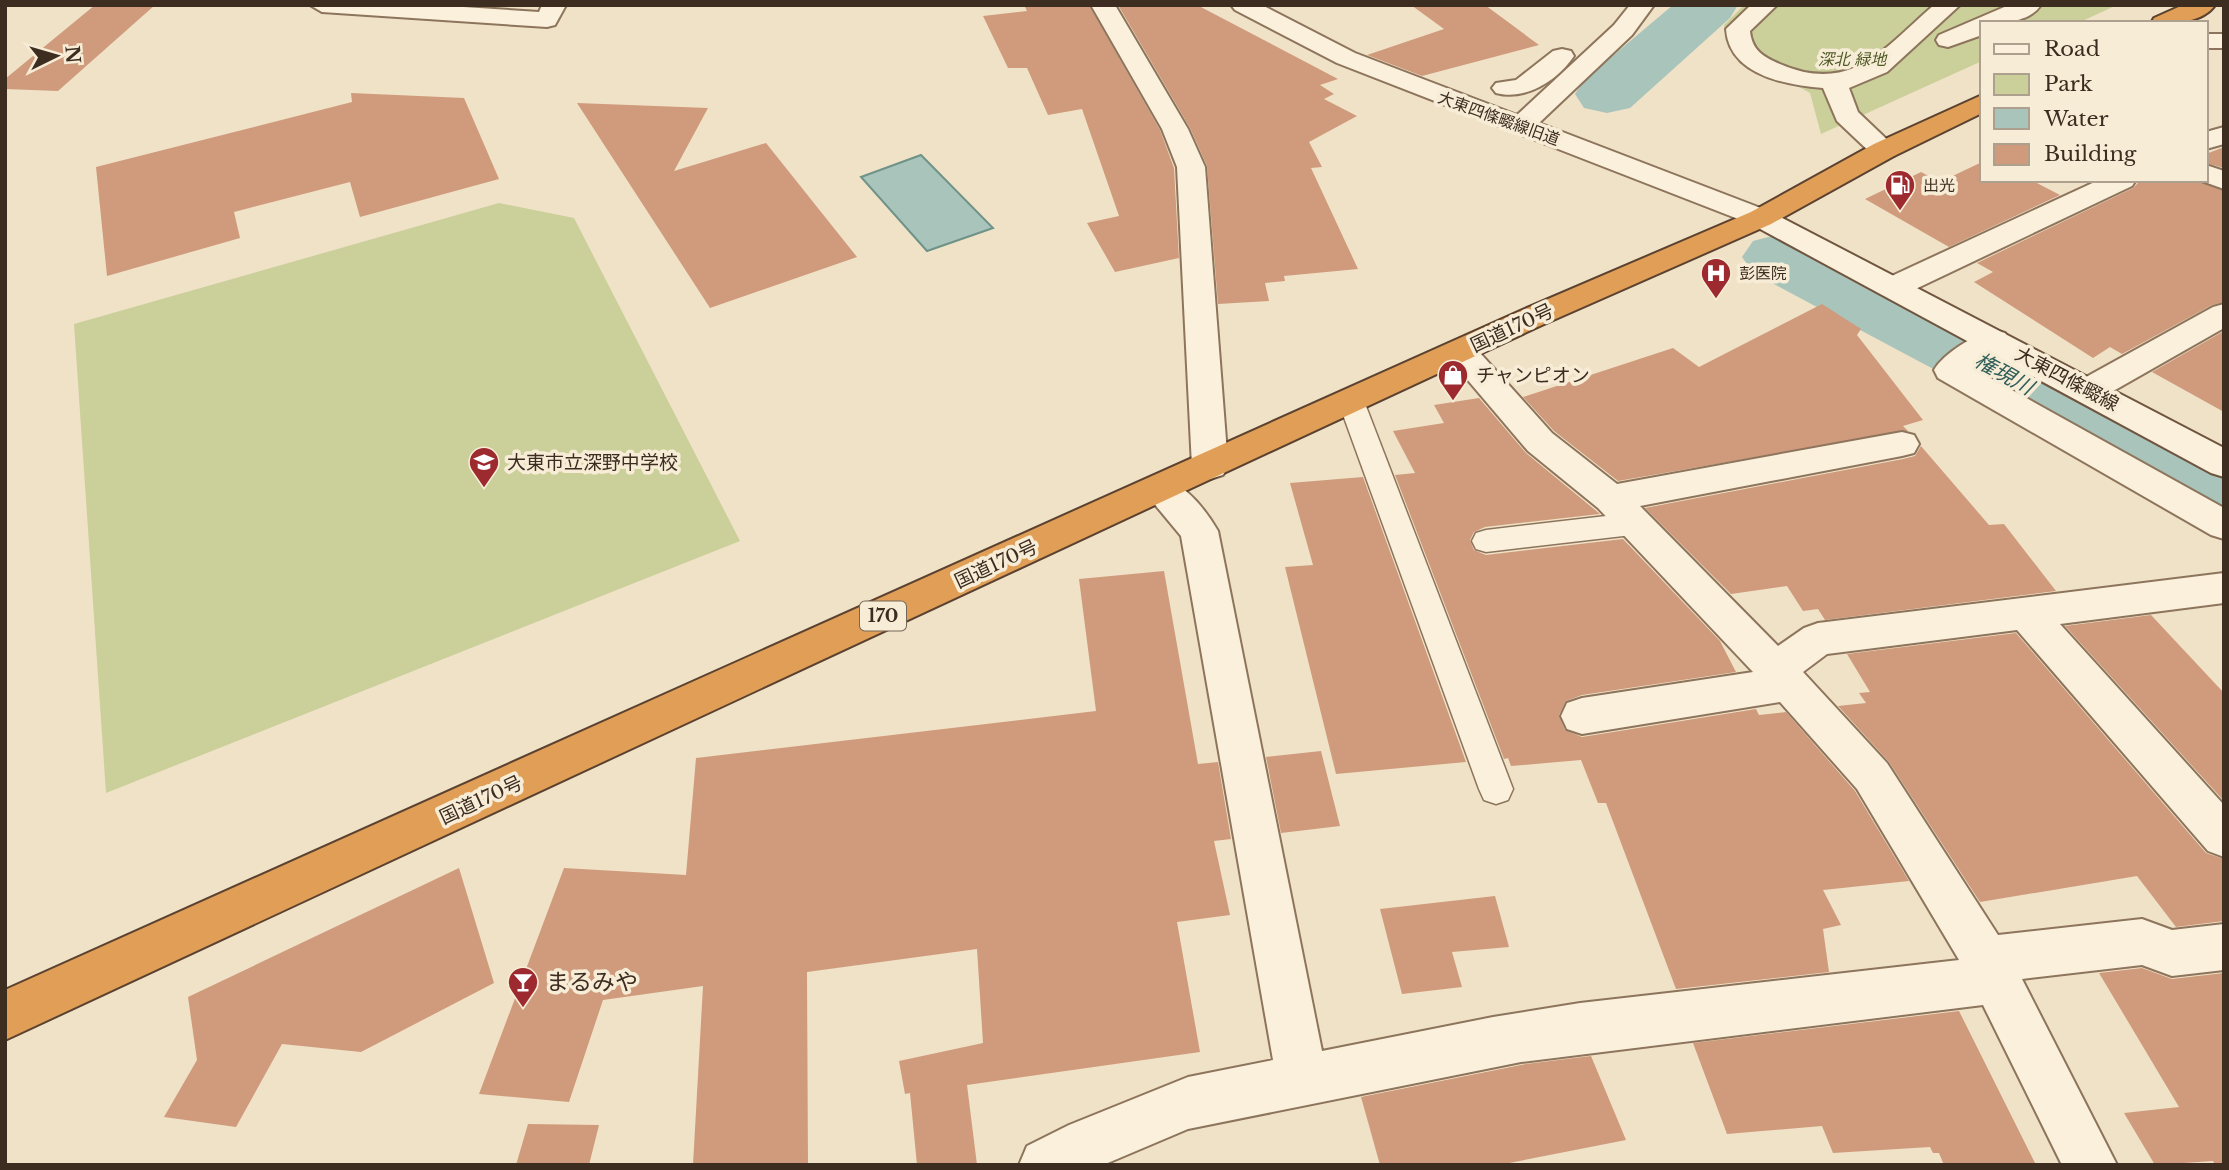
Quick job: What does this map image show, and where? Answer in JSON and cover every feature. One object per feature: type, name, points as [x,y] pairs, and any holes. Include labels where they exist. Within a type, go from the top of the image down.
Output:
[{"type":"highway","points":[[2167,21],[2203,5]]},
{"type":"highway","name":"国道170号","points":[[5,1015],[1351,401],[1761,218],[1884,150],[1980,104]]},
{"type":"street","points":[[322,5],[547,20],[554,5]]},
{"type":"street","points":[[1103,5],[1175,129],[1191,167],[1210,466]]},
{"type":"street","name":"大東四條畷線旧道","points":[[1243,5],[1346,58],[1761,218]]},
{"type":"street","points":[[1765,5],[1738,29],[1738,43],[1748,56],[1782,74],[1811,80],[1841,81],[1865,75],[1878,67],[1948,5]]},
{"type":"street","points":[[1993,21],[2029,5]]},
{"type":"street","points":[[1505,88],[1523,87],[1621,11],[1638,11]]},
{"type":"street","points":[[1521,125],[1623,30],[1638,11]]},
{"type":"street","points":[[1948,40],[1980,27]]},
{"type":"street","points":[[1841,81],[1835,86],[1846,115],[1884,150]]},
{"type":"street","points":[[2208,174],[2224,181]]},
{"type":"street","points":[[1894,287],[2118,182]]},
{"type":"street","name":"大東四條畷線","points":[[1761,218],[2224,464]]},
{"type":"street","points":[[2089,390],[2224,314]]},
{"type":"street","points":[[1993,340],[1950,370],[2224,525]]},
{"type":"street","points":[[1460,352],[1540,442],[1621,511],[1782,677],[1872,776],[1991,970],[2090,1165]]},
{"type":"street","points":[[1621,511],[1758,469],[1902,444]]},
{"type":"street","points":[[1160,489],[1199,531],[1302,1080]]},
{"type":"street","points":[[1582,716],[1782,677],[1818,639],[2224,588]]},
{"type":"street","points":[[2025,612],[2224,837]]},
{"type":"street","points":[[1046,1165],[1088,1143],[1188,1103],[1302,1080],[1363,1072],[1430,1054],[1520,1037],[1991,970],[2143,942],[2172,953],[2224,947]]},
{"type":"lane","points":[[1351,401],[1496,789]]},
{"type":"lane","points":[[1486,541],[1621,511]]},
{"type":"green space","name":"深北 緑地","points":[[1744,5],[2117,5],[2082,21],[1980,21],[1980,62],[1821,134],[1810,93],[1746,62],[1736,53],[1724,25]]},
{"type":"green space","points":[[499,203],[574,218],[740,541],[106,793],[74,324]]},
{"type":"water","points":[[921,155],[993,228],[927,251],[861,177]]},
{"type":"building","points":[[95,5],[155,5],[58,91],[5,89],[5,79]]},
{"type":"building","points":[[1024,5],[1089,5],[1160,130],[1174,168],[1179,258],[1115,272],[1087,223],[1119,216],[1082,109],[1048,115],[1027,68],[1008,68],[983,16],[1027,11]]},
{"type":"building","points":[[1118,5],[1197,5],[1338,79],[1320,85],[1334,94],[1324,99],[1357,116],[1309,142],[1322,167],[1311,168],[1358,269],[1284,276],[1285,281],[1265,283],[1269,301],[1218,304],[1207,166],[1190,128]]},
{"type":"building","points":[[1411,5],[1485,5],[1539,45],[1422,76],[1367,55],[1444,29]]},
{"type":"building","points":[[351,93],[464,98],[499,179],[360,217],[350,182],[234,212],[240,238],[107,276],[96,167],[352,102]]},
{"type":"building","points":[[577,103],[708,108],[674,171],[766,143],[857,257],[710,308]]},
{"type":"building","points":[[2224,147],[2224,168],[2208,164],[2208,153]]},
{"type":"building","points":[[1980,163],[1980,182],[2035,182],[2060,195],[1949,247],[1865,199],[1921,172],[1940,182]]},
{"type":"building","points":[[2139,182],[2202,182],[2224,191],[2224,302],[2212,305],[2122,354],[2110,347],[2093,358],[1974,282],[1993,272],[1977,263],[2133,188]]},
{"type":"building","points":[[1822,304],[1861,329],[1857,335],[1923,420],[1903,426],[1908,431],[1618,481],[1554,431],[1523,397],[1673,348],[1699,367]]},
{"type":"building","points":[[2224,331],[2224,412],[2152,372]]},
{"type":"building","points":[[1479,398],[1526,453],[1600,514],[1485,527],[1474,532],[1470,540],[1474,550],[1486,555],[1623,539],[1720,641],[1736,672],[1582,695],[1566,701],[1559,715],[1565,730],[1582,737],[1756,709],[1759,715],[1786,712],[1855,791],[1909,881],[1823,890],[1841,925],[1823,929],[1829,972],[1676,989],[1606,803],[1598,803],[1581,760],[1511,766],[1508,758],[1504,759],[1395,475],[1415,473],[1393,431],[1444,423],[1434,405]]},
{"type":"building","points":[[1921,446],[1989,525],[2004,524],[2056,591],[1825,620],[1818,609],[1803,611],[1787,586],[1731,594],[1645,508],[1903,459],[1915,456]]},
{"type":"building","points":[[1363,477],[1466,762],[1336,774],[1285,567],[1313,565],[1290,483]]},
{"type":"building","points":[[1164,571],[1198,764],[1218,762],[1231,839],[1214,841],[1230,915],[1177,922],[1200,1052],[967,1085],[977,1165],[917,1165],[910,1093],[905,1094],[899,1061],[983,1043],[977,949],[807,972],[808,1165],[693,1165],[703,986],[603,1000],[569,1102],[479,1094],[564,868],[686,875],[696,758],[1096,711],[1079,579]]},
{"type":"building","points":[[2151,615],[2224,693],[2224,801],[2065,626]]},
{"type":"building","points":[[2016,633],[2206,853],[2224,859],[2224,921],[2176,927],[2137,876],[1980,902],[1889,762],[1838,706],[1866,703],[1859,693],[1870,692],[1847,654]]},
{"type":"building","points":[[1321,751],[1340,826],[1281,833],[1266,757]]},
{"type":"building","points":[[459,868],[494,983],[361,1052],[282,1044],[236,1127],[164,1117],[197,1060],[188,997]]},
{"type":"building","points":[[1495,896],[1509,947],[1452,952],[1462,987],[1402,994],[1380,909]]},
{"type":"building","points":[[2142,968],[2172,979],[2224,973],[2224,1165],[2215,1165],[2213,1161],[2155,1165],[2124,1113],[2179,1107],[2099,973]]},
{"type":"building","points":[[1959,1011],[2036,1165],[1944,1165],[1939,1153],[1933,1153],[1930,1147],[1833,1153],[1822,1126],[1727,1134],[1693,1043]]},
{"type":"building","points":[[1591,1056],[1626,1140],[1499,1165],[1380,1165],[1361,1097],[1526,1064]]},
{"type":"building","points":[[528,1124],[599,1125],[589,1165],[516,1165]]},
{"type":"waterway","name":"権現川","points":[[1607,94],[1709,5]]},
{"type":"waterway","name":"権現川","points":[[1780,257],[1968,353],[2224,497]]},
{"type":"place","name":"出光","points":[[1900,212]]},
{"type":"place","name":"彭医院","points":[[1716,300]]},
{"type":"place","name":"チャンピオン","points":[[1453,402]]},
{"type":"place","name":"大東市立深野中学校","points":[[484,489]]},
{"type":"place","name":"まるみや","points":[[523,1009]]}]
